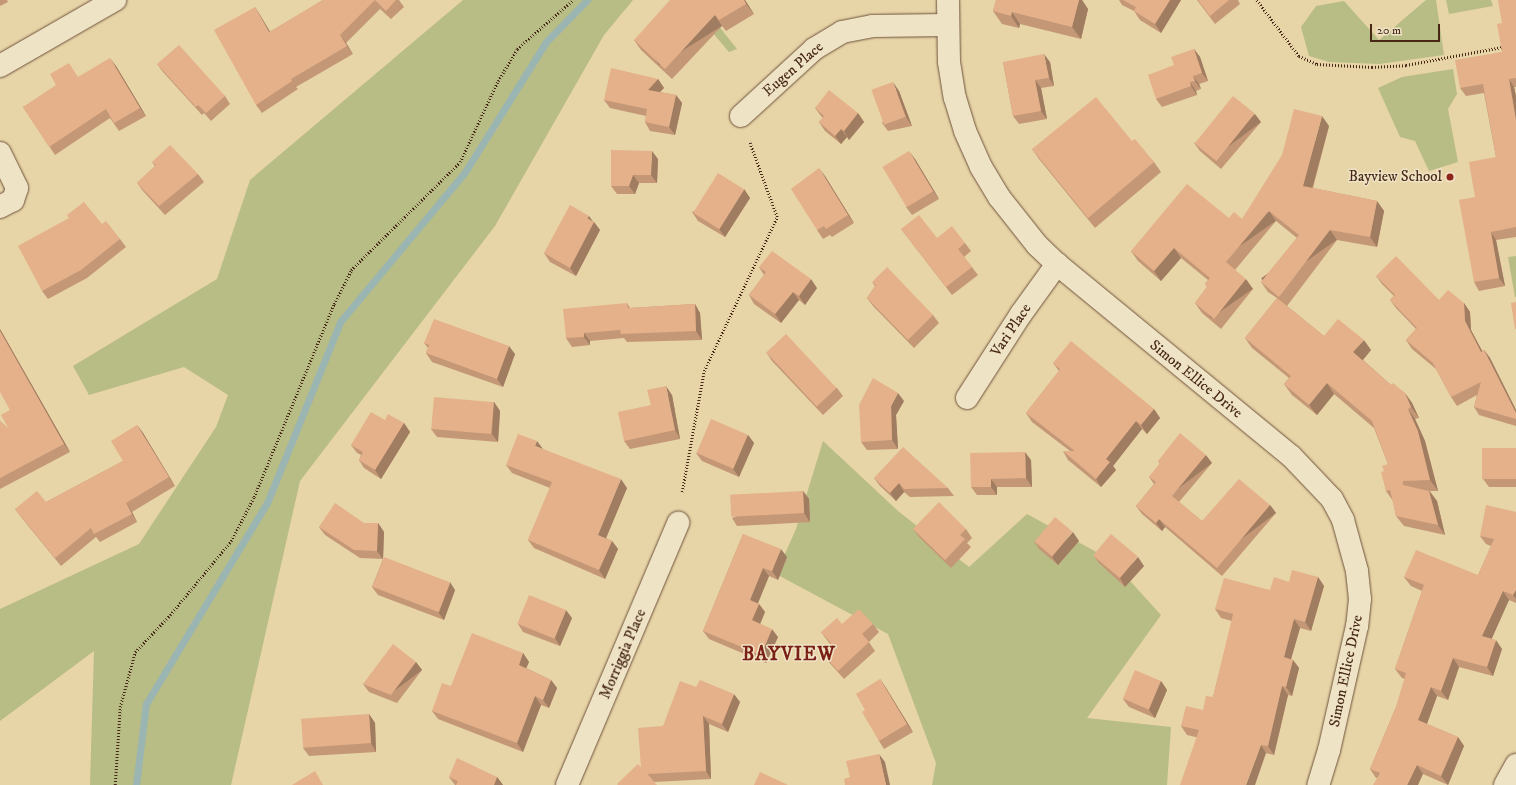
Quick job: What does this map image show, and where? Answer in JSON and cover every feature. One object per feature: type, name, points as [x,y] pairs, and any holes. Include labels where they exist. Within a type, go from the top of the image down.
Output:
[{"type":"street","points":[[0,66],[115,0]]},
{"type":"street","name":"Simon Ellice Drive","points":[[948,0],[946,25],[955,98],[965,130],[981,167],[999,198],[1019,223],[1057,264],[1291,456],[1332,499],[1343,520],[1357,571],[1360,599],[1357,626],[1329,750],[1318,785]]},
{"type":"street","name":"Eugen Place","points":[[741,116],[814,49],[842,32],[873,26],[946,25]]},
{"type":"street","points":[[0,153],[17,188],[13,200],[0,207]]},
{"type":"street","name":"Vari Place","points":[[967,398],[1021,314],[1057,264]]},
{"type":"street","name":"Morriggia Place","points":[[567,785],[678,523]]},
{"type":"street","points":[[1505,785],[1516,765]]},
{"type":"path","points":[[115,785],[120,707],[135,652],[170,615],[231,541],[254,497],[334,304],[351,270],[460,162],[498,81],[517,49],[573,0]]},
{"type":"path","points":[[1257,0],[1299,56],[1317,64],[1372,67],[1406,65],[1502,48],[1501,41]]},
{"type":"path","points":[[682,492],[704,371],[778,217],[749,141]]},
{"type":"green space","points":[[463,0],[633,0],[604,35],[495,226],[300,481],[231,785],[90,785],[94,651],[0,721],[0,609],[139,544],[216,427],[228,395],[184,367],[89,395],[73,366],[217,279],[250,180]]},
{"type":"green space","points":[[685,0],[698,0],[737,49],[729,52]]},
{"type":"green space","points":[[1426,0],[1436,0],[1444,55],[1379,64],[1329,62],[1309,56],[1301,27],[1316,6],[1344,1],[1379,40]]},
{"type":"green space","points":[[1446,0],[1491,0],[1493,6],[1449,14]]},
{"type":"green space","points":[[1453,69],[1457,94],[1448,109],[1458,162],[1429,171],[1415,141],[1400,137],[1378,88],[1402,77]]},
{"type":"green space","points":[[1516,256],[1516,297],[1515,297],[1508,257]]},
{"type":"green space","points":[[823,441],[898,511],[969,567],[1027,514],[1111,560],[1161,615],[1087,718],[1171,727],[1167,785],[932,785],[936,763],[888,634],[776,574],[796,529]]},
{"type":"building","points":[[323,0],[375,0],[340,35],[347,46],[291,79],[292,81],[256,105],[214,30],[255,7],[269,32]]},
{"type":"building","points":[[375,0],[396,0],[386,11]]},
{"type":"building","points":[[670,0],[744,0],[746,4],[719,20],[715,15],[665,69],[634,40]]},
{"type":"building","points":[[996,0],[1079,0],[1072,27],[1012,12],[1011,16],[993,11]]},
{"type":"building","points":[[1123,0],[1170,0],[1155,24],[1134,11],[1136,7]]},
{"type":"building","points":[[1198,0],[1229,0],[1210,16]]},
{"type":"building","points":[[1498,0],[1516,0],[1516,78],[1509,79],[1516,120],[1516,227],[1491,232],[1499,278],[1474,282],[1459,200],[1475,197],[1469,162],[1496,157],[1483,84],[1460,88],[1455,60],[1502,52],[1497,24],[1502,23]]},
{"type":"building","points":[[179,45],[225,96],[206,113],[198,105],[196,107],[157,64]]},
{"type":"building","points":[[1194,49],[1202,73],[1193,76],[1195,81],[1190,82],[1191,86],[1156,99],[1148,75],[1174,65],[1171,57]]},
{"type":"building","points":[[1044,54],[1049,78],[1035,80],[1041,111],[1013,116],[1003,62]]},
{"type":"building","points":[[110,58],[140,108],[114,123],[106,109],[49,147],[23,107],[56,85],[50,74],[69,63],[78,77]]},
{"type":"building","points":[[611,68],[658,79],[648,90],[676,95],[669,127],[645,122],[647,109],[604,100]]},
{"type":"building","points":[[893,82],[906,117],[884,125],[871,90]]},
{"type":"building","points":[[829,90],[858,113],[844,131],[841,129],[835,136],[819,122],[824,116],[815,108]]},
{"type":"building","points":[[1233,96],[1255,114],[1216,161],[1195,143]]},
{"type":"building","points":[[1096,97],[1132,141],[1135,139],[1154,162],[1088,218],[1032,149]]},
{"type":"building","points":[[1294,109],[1322,116],[1303,186],[1377,201],[1370,237],[1330,230],[1279,297],[1261,282],[1299,235],[1269,211],[1226,262],[1246,279],[1214,319],[1195,303],[1207,287],[1205,284],[1210,278],[1174,248],[1154,271],[1131,251],[1187,184],[1229,218],[1234,212],[1242,219],[1282,155]]},
{"type":"building","points":[[170,145],[198,174],[159,206],[137,183],[156,165],[152,162]]},
{"type":"building","points":[[611,150],[652,151],[651,175],[633,175],[629,186],[611,186]]},
{"type":"building","points":[[909,151],[933,191],[907,207],[882,167]]},
{"type":"building","points":[[819,168],[848,215],[826,229],[824,226],[817,230],[791,189]]},
{"type":"building","points":[[718,173],[744,189],[719,229],[693,213]]},
{"type":"building","points":[[84,202],[102,224],[106,221],[120,239],[81,270],[42,291],[18,246],[69,218],[67,215]]},
{"type":"building","points":[[570,205],[589,216],[587,218],[594,222],[570,268],[544,253]]},
{"type":"building","points":[[919,215],[937,238],[952,226],[965,243],[958,249],[972,267],[946,287],[901,229]]},
{"type":"building","points":[[772,251],[811,279],[799,296],[793,292],[775,314],[749,295],[766,272],[759,267]]},
{"type":"building","points":[[1396,256],[1439,300],[1448,290],[1464,303],[1465,321],[1481,352],[1484,350],[1516,413],[1516,419],[1474,407],[1481,382],[1451,397],[1433,363],[1406,340],[1417,328],[1390,300],[1395,295],[1376,276]]},
{"type":"building","points":[[887,267],[933,315],[908,340],[867,298],[876,285],[872,282]]},
{"type":"building","points":[[1277,298],[1324,336],[1338,319],[1364,340],[1353,352],[1391,385],[1393,383],[1405,393],[1411,407],[1408,409],[1418,431],[1430,480],[1403,481],[1403,485],[1429,491],[1438,525],[1396,516],[1390,490],[1386,491],[1381,472],[1384,471],[1382,466],[1388,464],[1372,421],[1327,383],[1309,405],[1284,384],[1291,376],[1245,338]]},
{"type":"building","points":[[1516,302],[1516,329],[1515,329],[1511,303]]},
{"type":"building","points":[[627,303],[628,308],[695,304],[696,331],[621,334],[620,330],[584,333],[584,337],[566,338],[563,309]]},
{"type":"building","points":[[434,319],[509,346],[497,379],[426,353],[429,345],[424,343]]},
{"type":"building","points":[[0,331],[64,444],[0,478],[0,421],[9,429],[1,415],[10,410],[0,392]]},
{"type":"building","points":[[786,334],[836,388],[817,407],[766,352]]},
{"type":"building","points":[[1071,341],[1154,409],[1141,425],[1136,421],[1106,459],[1110,462],[1096,479],[1063,451],[1075,451],[1026,413],[1060,369],[1053,363]]},
{"type":"building","points":[[873,378],[898,393],[891,406],[892,440],[861,442],[859,405]]},
{"type":"building","points":[[666,386],[675,430],[624,441],[618,412],[651,405],[647,390]]},
{"type":"building","points":[[434,397],[494,402],[491,434],[431,429]]},
{"type":"building","points":[[371,412],[385,420],[388,414],[404,423],[375,470],[359,460],[363,452],[351,445]]},
{"type":"building","points":[[711,419],[748,435],[733,469],[697,453]]},
{"type":"building","points":[[137,425],[169,477],[126,503],[132,514],[94,534],[91,528],[55,558],[15,509],[37,491],[46,502],[123,461],[111,441]]},
{"type":"building","points":[[1180,433],[1206,455],[1172,496],[1202,521],[1239,479],[1270,505],[1217,568],[1159,519],[1156,523],[1136,506],[1156,482],[1149,477],[1160,463],[1158,461]]},
{"type":"building","points":[[518,434],[537,441],[535,446],[621,479],[598,535],[612,541],[599,570],[528,540],[552,482],[506,465]]},
{"type":"building","points":[[903,447],[948,488],[904,489],[899,483],[890,493],[874,478]]},
{"type":"building","points":[[1482,448],[1516,448],[1516,479],[1482,479]]},
{"type":"building","points":[[1025,452],[1026,478],[991,479],[991,487],[971,487],[970,453]]},
{"type":"building","points":[[803,491],[804,513],[731,517],[730,495]]},
{"type":"building","points":[[939,502],[966,529],[960,535],[965,539],[945,560],[913,529]]},
{"type":"building","points":[[335,503],[364,523],[378,523],[377,551],[354,550],[319,527]]},
{"type":"building","points":[[1486,505],[1516,512],[1516,590],[1513,595],[1503,591],[1482,636],[1496,640],[1487,667],[1453,658],[1441,691],[1431,687],[1418,720],[1458,737],[1441,776],[1417,765],[1407,785],[1373,785],[1380,773],[1370,769],[1396,707],[1406,673],[1395,669],[1424,585],[1404,577],[1416,550],[1478,575],[1494,539],[1480,536]]},
{"type":"building","points":[[1055,517],[1073,532],[1052,556],[1034,542]]},
{"type":"building","points":[[743,534],[781,549],[772,571],[763,568],[750,600],[759,604],[752,620],[772,629],[761,655],[703,631]]},
{"type":"building","points":[[1111,534],[1138,556],[1120,578],[1093,555]]},
{"type":"building","points":[[384,557],[450,582],[439,612],[373,587]]},
{"type":"building","points":[[1292,570],[1318,577],[1305,622],[1294,619],[1284,657],[1293,660],[1286,687],[1282,686],[1268,746],[1261,745],[1246,785],[1180,785],[1199,730],[1181,726],[1186,706],[1203,710],[1206,696],[1213,697],[1233,614],[1215,609],[1224,578],[1270,590],[1274,577],[1289,582]]},
{"type":"building","points":[[529,595],[566,610],[554,639],[517,624]]},
{"type":"building","points":[[859,609],[873,624],[862,634],[869,642],[838,671],[821,652],[831,643],[821,632],[837,618],[842,624]]},
{"type":"building","points":[[472,633],[523,653],[519,665],[551,680],[543,700],[535,696],[517,743],[432,711],[442,683],[451,686]]},
{"type":"building","points":[[393,644],[416,662],[391,695],[363,684]]},
{"type":"building","points":[[1135,670],[1161,681],[1149,709],[1123,699]]},
{"type":"building","points":[[880,679],[907,724],[879,741],[862,712],[865,710],[856,694]]},
{"type":"building","points":[[700,680],[734,694],[722,724],[703,716],[706,771],[647,774],[657,785],[618,785],[617,784],[638,764],[641,767],[638,728],[663,726],[680,681],[696,687]]},
{"type":"building","points":[[369,714],[371,743],[303,748],[301,719]]},
{"type":"building","points":[[879,754],[886,785],[845,785],[844,779],[850,777],[846,761]]},
{"type":"building","points":[[457,758],[497,777],[494,785],[456,785],[458,781],[449,777]]},
{"type":"building","points":[[315,771],[323,785],[292,785]]},
{"type":"building","points":[[760,772],[788,785],[754,785]]},
{"type":"waterway","points":[[136,785],[146,704],[267,503],[340,322],[465,172],[546,42],[587,0]]},
{"type":"place","name":"Bayview School","points":[[1450,177]]},
{"type":"district","name":"BAYVIEW","points":[[789,655]]}]
